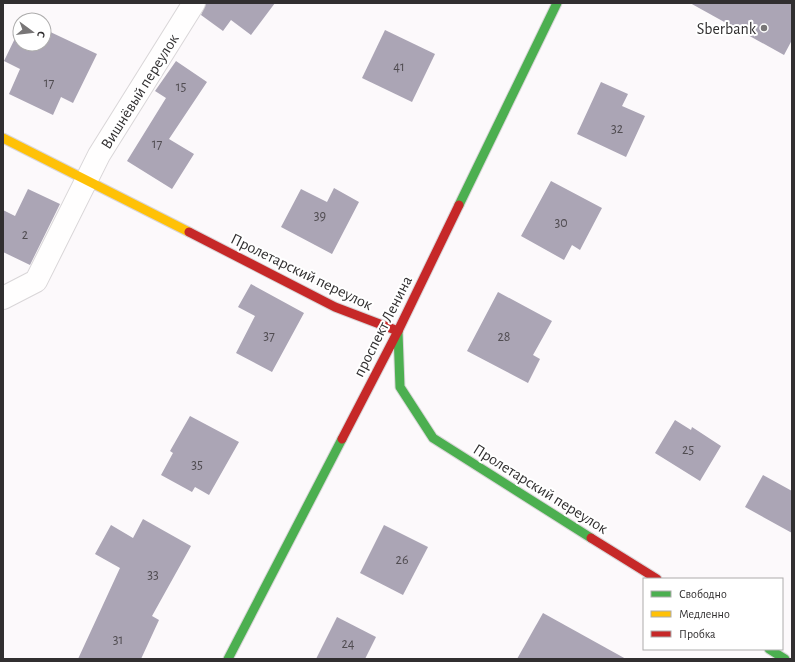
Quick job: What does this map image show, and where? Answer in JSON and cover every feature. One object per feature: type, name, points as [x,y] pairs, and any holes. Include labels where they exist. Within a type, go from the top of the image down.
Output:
[{"type":"street","name":"Вишнёвый переулок","points":[[3,298],[36,281],[99,155],[194,3]]},
{"type":"street","name":"проспект Ленина","points":[[228,659],[398,331],[557,3]]},
{"type":"street","name":"Пролетарский переулок","points":[[3,138],[335,307],[398,331],[400,387],[433,438],[655,578]]},
{"type":"street","points":[[770,650],[784,659]]},
{"type":"building","points":[[206,3],[275,3],[251,35],[231,20],[223,31],[201,15]]},
{"type":"building","name":"Sberbank","points":[[690,3],[792,3],[792,40],[784,55]]},
{"type":"building","points":[[385,30],[435,54],[412,102],[362,78]]},
{"type":"building","points":[[52,33],[97,54],[73,103],[61,97],[53,115],[9,94],[20,69],[4,61],[12,44],[12,52],[52,52]]},
{"type":"building","points":[[176,61],[207,82],[169,139],[194,154],[172,189],[127,161],[166,98],[155,91]]},
{"type":"building","points":[[601,82],[628,94],[622,106],[645,116],[626,157],[577,134]]},
{"type":"building","points":[[551,181],[602,208],[580,250],[572,245],[564,260],[521,236]]},
{"type":"building","points":[[334,188],[359,202],[332,254],[281,227],[301,189],[327,202]]},
{"type":"building","points":[[28,189],[60,204],[30,265],[3,252],[3,210],[15,216]]},
{"type":"building","points":[[251,284],[304,313],[272,372],[236,353],[255,316],[238,307]]},
{"type":"building","points":[[498,292],[552,321],[533,355],[540,359],[528,383],[467,351]]},
{"type":"building","points":[[190,416],[239,442],[209,495],[195,487],[192,492],[161,475],[173,453],[170,451]]},
{"type":"building","points":[[675,420],[691,430],[692,427],[721,446],[700,481],[655,453]]},
{"type":"building","points":[[763,475],[792,491],[792,533],[745,507]]},
{"type":"building","points":[[143,519],[191,546],[152,616],[159,620],[141,659],[78,659],[120,568],[95,554],[111,525],[133,538]]},
{"type":"building","points":[[384,525],[428,547],[403,595],[360,573]]},
{"type":"building","points":[[543,613],[626,659],[517,659]]},
{"type":"building","points":[[337,617],[376,637],[365,659],[316,659]]},
{"type":"traffic: fast","points":[[459,205],[557,3]]},
{"type":"traffic: fast","points":[[398,332],[400,387],[433,438],[591,538]]},
{"type":"traffic: fast","points":[[228,659],[342,439]]},
{"type":"traffic: fast","points":[[771,650],[785,659]]},
{"type":"traffic: slow","points":[[3,138],[189,232]]},
{"type":"traffic: jam","points":[[342,439],[398,331],[459,205]]},
{"type":"traffic: jam","points":[[189,232],[335,307],[398,331]]},
{"type":"traffic: jam","points":[[591,538],[655,578]]},
{"type":"place","name":"Sberbank","points":[[764,28]]}]
